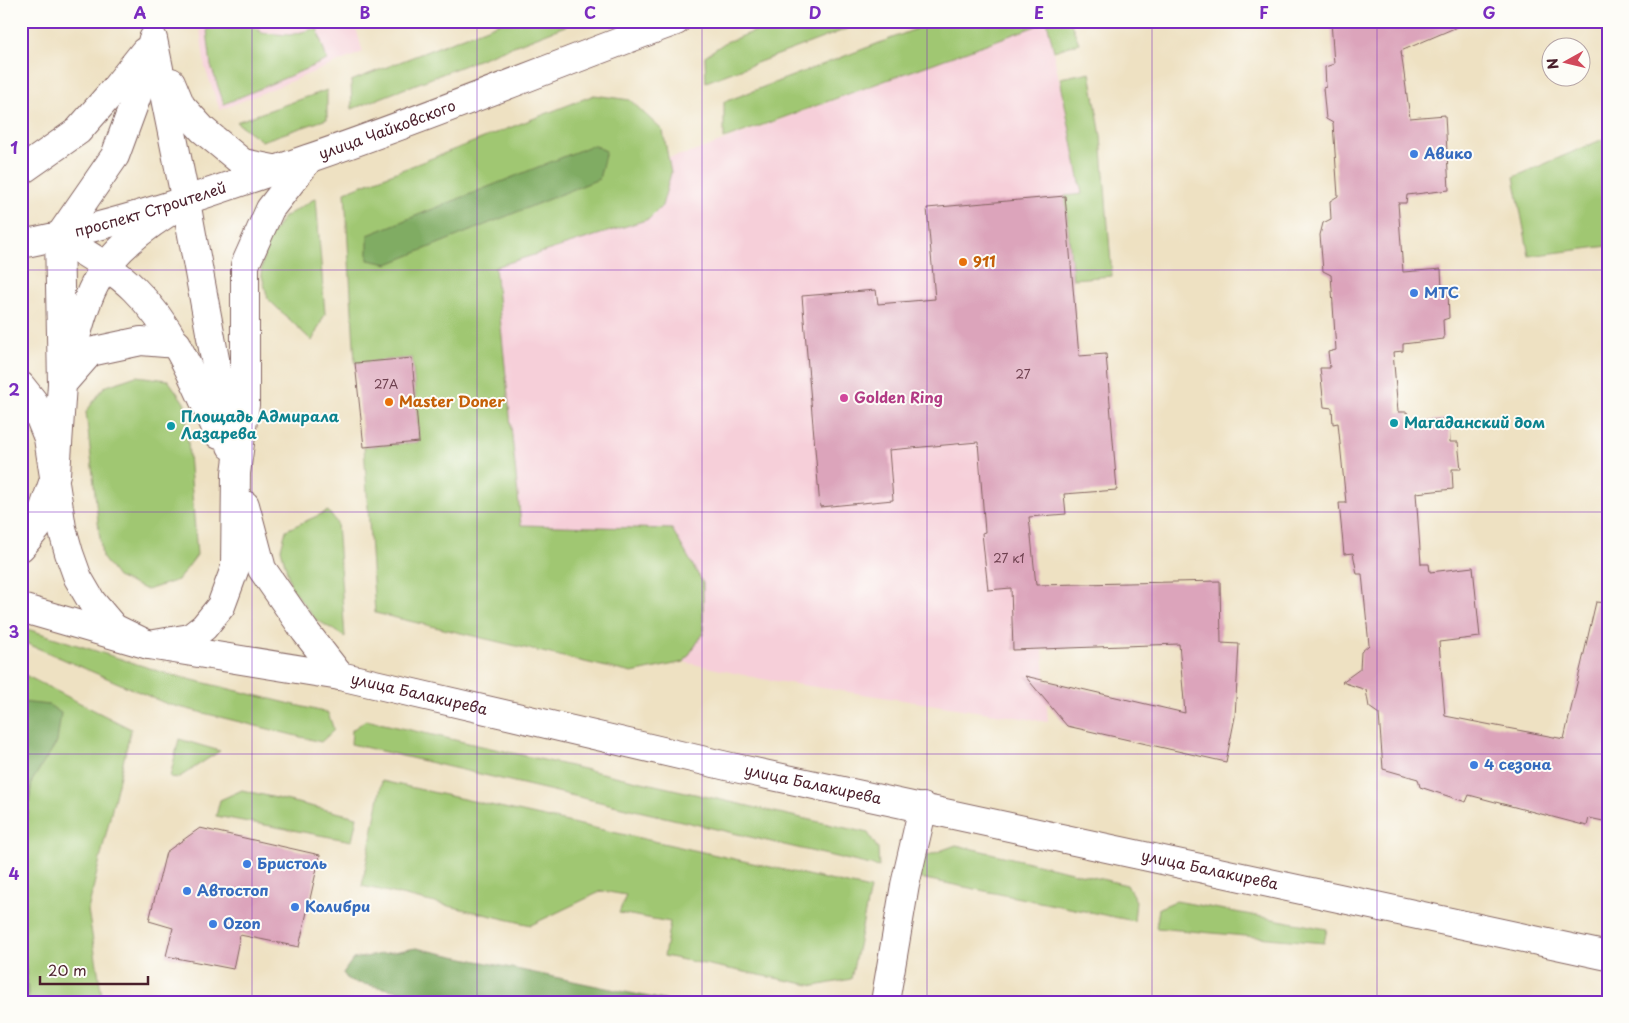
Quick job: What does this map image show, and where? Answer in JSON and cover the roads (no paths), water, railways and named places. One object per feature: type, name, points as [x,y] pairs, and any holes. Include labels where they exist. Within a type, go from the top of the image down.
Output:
[{"type":"street","name":"улица Чайковского","points":[[278,170],[339,150],[676,21]]},
{"type":"street","points":[[156,30],[181,106],[202,130],[243,162],[278,170]]},
{"type":"street","points":[[21,171],[78,131],[113,91],[156,30]]},
{"type":"street","points":[[156,30],[236,473],[262,569],[304,632],[340,676]]},
{"type":"street","points":[[21,547],[37,528],[56,474],[62,384],[59,236],[115,156],[137,96],[156,30]]},
{"type":"street","points":[[21,386],[33,401],[44,428],[56,474],[62,528],[78,578],[92,602],[114,628],[149,645],[190,638],[204,627],[221,606],[235,568],[236,473],[245,405],[245,265],[270,208],[308,159]]},
{"type":"street","name":"проспект Строителей","points":[[21,244],[59,236],[186,202],[278,170]]},
{"type":"street","points":[[62,384],[94,285],[106,268],[137,233],[186,202]]},
{"type":"street","points":[[59,236],[134,290],[177,344],[236,473]]},
{"type":"street","points":[[62,384],[90,352],[140,341],[177,344]]},
{"type":"street","name":"улица Балакирева","points":[[21,608],[149,645],[340,676],[731,767],[1608,956]]},
{"type":"street","points":[[885,1002],[906,885],[923,807]]},
{"type":"place","name":"Авико","points":[[1414,154]]},
{"type":"place","name":"911","points":[[963,262]]},
{"type":"place","name":"МТС","points":[[1414,293]]},
{"type":"place","name":"Golden Ring","points":[[844,398]]},
{"type":"place","name":"Master Doner","points":[[389,402]]},
{"type":"place","name":"Магаданский дом","points":[[1394,423]]},
{"type":"place","name":"Площадь Адмирала Лазарева","points":[[171,426]]},
{"type":"place","name":"4 сезона","points":[[1474,765]]},
{"type":"place","name":"Бристоль","points":[[247,864]]},
{"type":"place","name":"Автостоп","points":[[187,891]]},
{"type":"place","name":"Колибри","points":[[295,907]]},
{"type":"place","name":"Ozon","points":[[213,924]]}]
